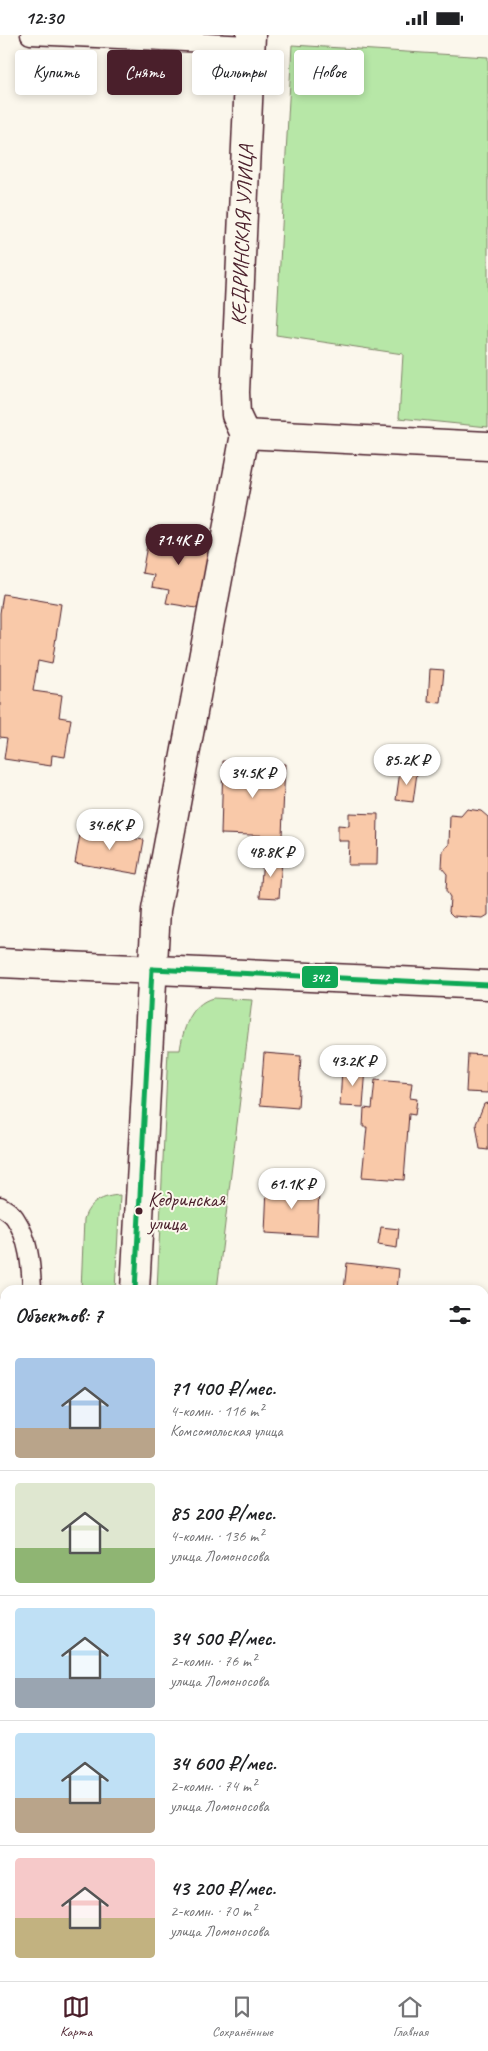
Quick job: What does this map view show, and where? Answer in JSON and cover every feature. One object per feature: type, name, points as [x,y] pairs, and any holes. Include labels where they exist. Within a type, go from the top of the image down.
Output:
[{"type":"street","name":"КЕДРИНСКАЯ УЛИЦА","points":[[245,434],[236,415],[235,392],[251,40]]},
{"type":"street","points":[[135,1285],[156,910],[245,434],[488,446]]},
{"type":"street","points":[[0,963],[488,985]]},
{"type":"lane","points":[[30,35],[251,40]]},
{"type":"lane","points":[[0,1206],[14,1216],[25,1238],[31,1266],[32,1285]]},
{"type":"green space","points":[[292,45],[488,57],[488,427],[399,418],[403,354],[276,335]]},
{"type":"green space","points":[[213,998],[252,1000],[218,1285],[157,1285],[168,1050],[180,1050],[183,1034],[189,1019],[193,1012],[205,1001]]},
{"type":"green space","points":[[120,1195],[115,1285],[81,1285],[84,1219],[93,1204],[108,1197]]},
{"type":"building","points":[[150,529],[213,540],[202,609],[166,603],[169,590],[152,587],[154,575],[142,573]]},
{"type":"building","points":[[3,594],[61,604],[52,664],[38,661],[33,691],[62,695],[59,717],[71,719],[65,757],[52,755],[51,766],[4,759],[7,738],[0,737],[0,613]]},
{"type":"building","points":[[430,669],[444,670],[441,703],[428,702]]},
{"type":"building","points":[[223,761],[285,764],[282,836],[221,834]]},
{"type":"building","points":[[400,771],[417,773],[413,802],[396,800]]},
{"type":"building","points":[[467,809],[481,811],[488,817],[488,915],[483,918],[453,916],[449,912],[450,897],[446,891],[447,874],[442,868],[443,850],[449,845],[450,815],[461,816]]},
{"type":"building","points":[[349,813],[378,814],[377,865],[348,865],[349,841],[338,841],[338,825],[349,826]]},
{"type":"building","points":[[109,828],[124,831],[124,837],[144,840],[138,874],[75,863],[81,829],[108,834]]},
{"type":"building","points":[[263,858],[282,860],[279,898],[260,897]]},
{"type":"building","points":[[264,1053],[301,1056],[298,1108],[260,1105]]},
{"type":"building","points":[[468,1054],[488,1055],[488,1093],[466,1092]]},
{"type":"building","points":[[342,1067],[366,1068],[363,1107],[340,1106]]},
{"type":"building","points":[[375,1080],[412,1083],[410,1098],[417,1099],[415,1115],[409,1114],[404,1180],[362,1177],[367,1127],[363,1127],[364,1108],[372,1109]]},
{"type":"building","points":[[488,1103],[488,1150],[480,1149],[476,1124],[484,1104]]},
{"type":"building","points":[[294,1181],[300,1181],[308,1189],[319,1190],[317,1236],[265,1233],[267,1187],[285,1188]]},
{"type":"building","points":[[381,1227],[399,1229],[397,1248],[378,1245]]},
{"type":"building","points":[[347,1263],[399,1269],[397,1285],[345,1285]]},
{"type":"transit line","name":"342","points":[[152,969],[488,985]]},
{"type":"transit line","name":"342","points":[[135,1285],[152,969]]},
{"type":"place","name":"Кедринская улица","points":[[139,1211]]}]
